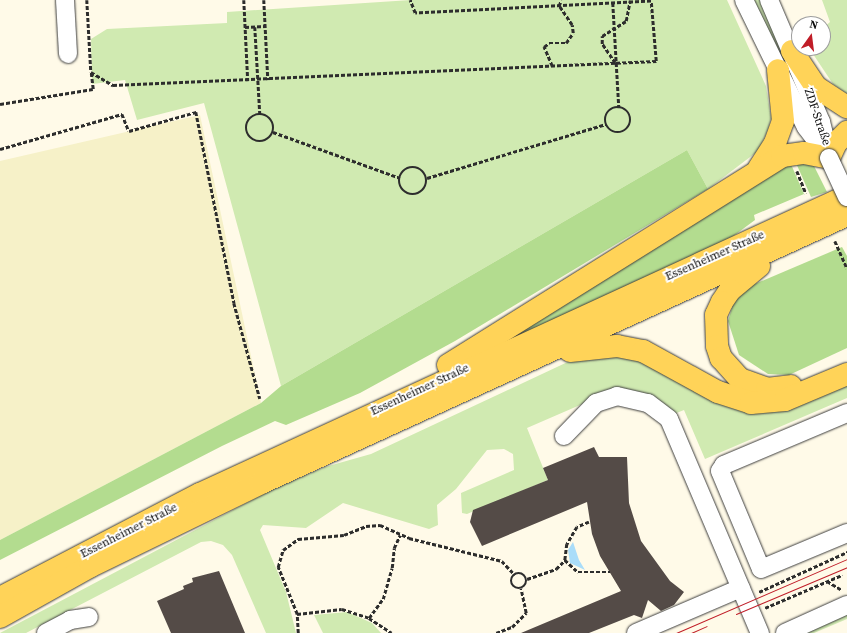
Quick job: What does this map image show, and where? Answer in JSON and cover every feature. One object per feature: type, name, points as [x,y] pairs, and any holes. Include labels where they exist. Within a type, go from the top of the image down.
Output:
[{"type":"main road","points":[[795,56],[816,87],[847,107]]},
{"type":"main road","points":[[756,172],[775,143],[783,120],[784,101],[778,70]]},
{"type":"main road","points":[[389,404],[756,172],[789,154],[829,158],[836,143],[847,132]]},
{"type":"main road","name":"Essenheimer Straße","points":[[0,598],[200,494],[389,404],[847,196]]},
{"type":"main road","name":"Essenheimer Straße","points":[[0,617],[91,566],[254,487],[551,353],[847,216]]},
{"type":"main road","points":[[788,243],[740,280],[722,302],[716,315],[715,333],[721,358],[740,378],[767,389],[797,384],[847,361]]},
{"type":"main road","points":[[551,353],[617,346],[643,351],[718,392],[751,403],[785,400],[847,374]]},
{"type":"street","points":[[65,0],[68,54]]},
{"type":"street","name":"ZDF-Straße","points":[[744,0],[806,127],[829,158]]},
{"type":"street","name":"ZDF-Straße","points":[[769,0],[791,50]]},
{"type":"street","name":"ZDF-Straße","points":[[794,56],[821,122],[829,158]]},
{"type":"street","points":[[829,158],[847,196]]},
{"type":"street","points":[[564,436],[596,403],[606,398],[632,396],[660,410],[669,419],[760,633]]},
{"type":"street","points":[[847,413],[724,465],[720,471],[761,569],[847,533]]},
{"type":"street","points":[[716,528],[739,519]]},
{"type":"street","points":[[636,633],[743,592]]},
{"type":"street","points":[[784,633],[846,598]]},
{"type":"street","points":[[46,633],[70,620],[89,617]]},
{"type":"path","points":[[0,104],[93,89],[87,0]]},
{"type":"path","points":[[244,0],[248,82]]},
{"type":"path","points":[[264,0],[268,80]]},
{"type":"path","points":[[91,72],[112,85],[248,82],[656,61],[651,1],[414,12],[410,0]]},
{"type":"path","points":[[559,6],[561,0]]},
{"type":"path","points":[[616,63],[602,44],[602,36],[626,20],[629,1]]},
{"type":"path","points":[[613,3],[619,108]]},
{"type":"path","points":[[553,66],[544,47],[549,43],[566,43],[573,33],[572,25],[559,6]]},
{"type":"path","points":[[245,27],[266,26]]},
{"type":"path","points":[[255,27],[260,114]]},
{"type":"path","points":[[619,108],[628,112],[630,127],[617,133],[606,124],[610,111],[619,108]]},
{"type":"path","points":[[0,150],[122,114],[129,131],[196,112],[234,303],[260,399]]},
{"type":"path","points":[[260,114],[247,123],[248,134],[262,141],[273,132]]},
{"type":"path","points":[[260,114],[273,122],[273,132]]},
{"type":"path","points":[[427,178],[606,124]]},
{"type":"path","points":[[273,132],[400,178]]},
{"type":"path","points":[[400,178],[414,168],[427,178]]},
{"type":"path","points":[[796,168],[806,193]]},
{"type":"path","points":[[400,178],[404,192],[414,195],[423,191],[427,178]]},
{"type":"path","points":[[833,241],[847,268]]},
{"type":"path","points":[[496,633],[512,627],[526,613],[521,589],[527,579],[556,569],[565,560],[567,544],[577,528],[589,522]]},
{"type":"path","points":[[298,633],[297,614],[278,567],[288,545],[298,539],[344,535],[373,525],[400,535],[498,560],[515,575],[522,574],[527,579]]},
{"type":"path","points":[[369,618],[383,599],[392,568],[394,548],[400,535]]},
{"type":"path","points":[[743,592],[847,552]]},
{"type":"path","points":[[565,560],[578,572],[610,572]]},
{"type":"path","points":[[515,575],[512,585],[521,589]]},
{"type":"path","points":[[752,614],[842,575]]},
{"type":"path","points":[[827,581],[846,598]]},
{"type":"path","points":[[297,614],[342,608],[369,618],[392,633]]},
{"type":"shaded area","points":[[200,115],[261,403],[0,540],[0,161]]},
{"type":"green space","points":[[411,0],[727,0],[766,86],[771,118],[768,130],[758,151],[708,189],[687,150],[281,386],[204,103],[137,120],[125,80],[92,84],[91,39],[107,29],[227,23],[227,12]]},
{"type":"green space","points":[[752,0],[760,0],[813,121]]},
{"type":"green space","points":[[822,0],[847,0],[847,94],[833,84],[814,56],[831,56],[831,16],[828,16]]},
{"type":"green space","points":[[687,150],[708,189],[455,341],[360,393],[286,425],[275,421],[222,446],[0,560],[0,540],[261,403],[281,386]]},
{"type":"green space","points":[[790,162],[804,194],[754,215],[755,220],[728,240],[485,352]]},
{"type":"green space","points":[[796,163],[814,166],[827,192],[811,197]]},
{"type":"green space","points":[[842,247],[847,256],[847,348],[789,375],[768,374],[739,355],[728,321],[734,301],[750,286]]},
{"type":"green space","points":[[623,352],[706,392],[847,377],[847,398],[705,459],[684,410],[674,414],[610,392],[527,428],[548,480],[467,514],[462,513],[461,493],[514,470],[513,454],[504,449],[487,450],[456,489],[437,505],[438,525],[429,529],[343,503],[306,528],[263,525],[260,530],[286,592],[296,633],[266,633],[232,555],[223,545],[211,541],[201,542],[26,633],[0,633],[273,489],[325,467],[371,454],[574,359]]},
{"type":"green space","points":[[847,611],[847,619],[814,633],[795,633]]},
{"type":"green space","points":[[347,612],[372,623],[381,633],[323,633],[314,615]]},
{"type":"water","points":[[573,542],[579,560],[585,570],[570,563],[568,550]]},
{"type":"building","points":[[594,447],[599,457],[627,457],[629,503],[641,541],[670,581],[684,592],[674,605],[661,611],[648,600],[642,618],[634,615],[589,633],[521,633],[621,591],[600,556],[592,534],[587,502],[482,546],[470,522],[473,510],[548,480],[543,468]]},
{"type":"building","points":[[219,571],[245,633],[171,633],[157,601],[184,589],[183,586],[193,582],[192,578]]},
{"type":"tram line","points":[[676,633],[847,559]]},
{"type":"tram line","points":[[736,614],[847,567]]},
{"type":"tram line","points":[[691,633],[707,626]]}]
